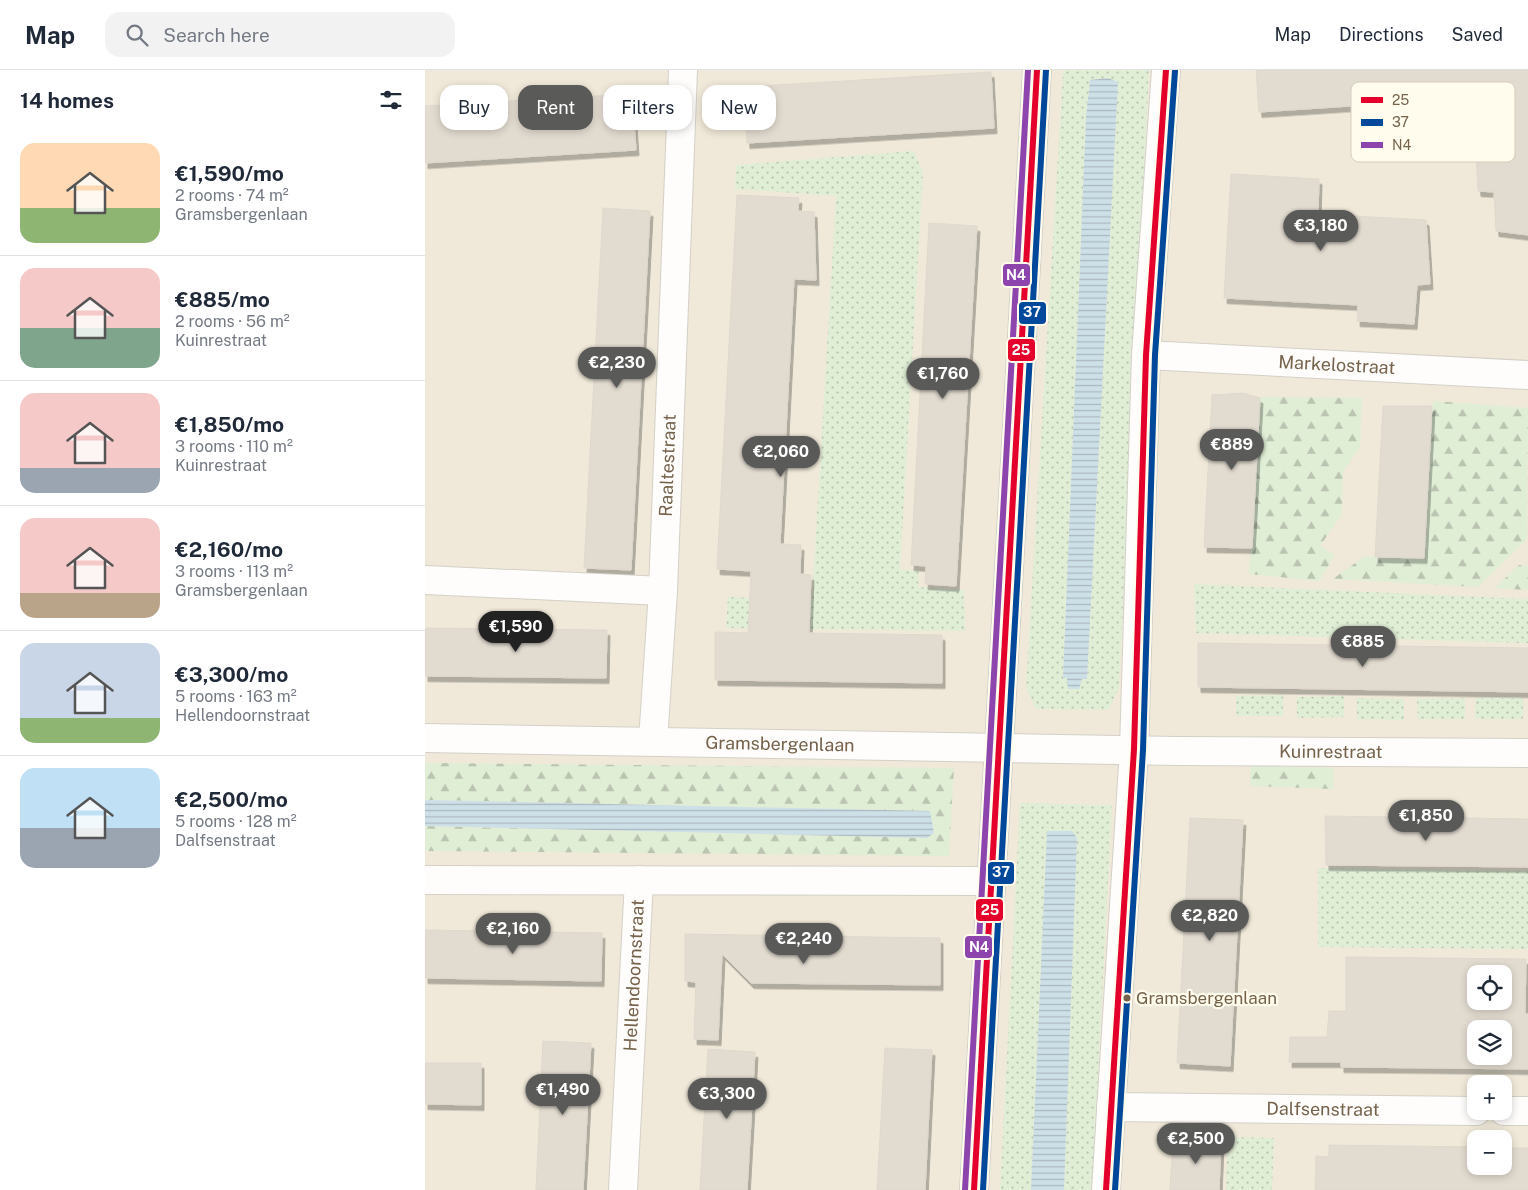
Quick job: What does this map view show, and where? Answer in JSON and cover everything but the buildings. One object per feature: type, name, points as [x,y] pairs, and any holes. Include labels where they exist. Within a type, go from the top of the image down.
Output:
[{"type":"street","name":"Raaltestraat","points":[[653,741],[663,590],[683,70]]},
{"type":"street","points":[[974,1190],[1037,70]]},
{"type":"street","points":[[1106,1190],[1134,749],[1146,355],[1166,70]]},
{"type":"street","name":"Markelostraat","points":[[1146,355],[1528,375]]},
{"type":"street","points":[[425,580],[663,590]]},
{"type":"street","name":"Gramsbergenlaan","points":[[425,738],[1134,749]]},
{"type":"street","name":"Kuinrestraat","points":[[1134,749],[1528,753]]},
{"type":"street","points":[[425,880],[992,881]]},
{"type":"street","name":"Hellendoornstraat","points":[[623,1190],[639,880]]},
{"type":"street","name":"Dalfsenstraat","points":[[1111,1107],[1467,1111]]},
{"type":"street","points":[[1512,1111],[1528,1112]]},
{"type":"shaded area","points":[[425,70],[1528,70],[1528,1190],[425,1190]]},
{"type":"shaded area","points":[[1108,78],[1118,82],[1087,679],[1082,679],[1079,689],[1068,689],[1067,678],[1063,678],[1086,117],[1090,80]]},
{"type":"shaded area","points":[[425,800],[930,811],[934,833],[927,838],[425,826]]},
{"type":"shaded area","points":[[1047,831],[1072,831],[1077,838],[1064,1190],[1031,1190]]},
{"type":"green space","points":[[1066,70],[1149,70],[1119,688],[1108,710],[1036,709],[1026,687],[1063,72]],"holes":[[[1108,78],[1118,82],[1087,679],[1082,679],[1079,689],[1069,689],[1067,677],[1063,678],[1086,117],[1090,80]]]},
{"type":"green space","points":[[914,151],[923,172],[900,569],[919,571],[918,587],[964,590],[965,631],[726,628],[728,597],[812,600],[836,196],[735,189],[736,165]]},
{"type":"green space","points":[[1260,397],[1362,398],[1360,447],[1343,472],[1342,514],[1320,546],[1335,555],[1319,581],[1249,574]]},
{"type":"green space","points":[[1433,401],[1528,408],[1527,539],[1478,587],[1333,579],[1365,556],[1424,559]]},
{"type":"green space","points":[[1519,565],[1528,566],[1528,590],[1495,588]]},
{"type":"green space","points":[[1194,584],[1528,599],[1528,643],[1196,633]]},
{"type":"green space","points":[[1283,695],[1283,716],[1236,716],[1236,696]]},
{"type":"green space","points":[[1344,696],[1344,717],[1297,718],[1297,697]]},
{"type":"green space","points":[[1357,698],[1404,699],[1404,720],[1357,719]]},
{"type":"green space","points":[[1465,698],[1465,719],[1418,719],[1417,699]]},
{"type":"green space","points":[[1476,698],[1523,698],[1523,719],[1475,719]]},
{"type":"green space","points":[[425,763],[954,768],[949,856],[425,851],[425,826],[927,838],[934,833],[930,811],[425,800]]},
{"type":"green space","points":[[1250,766],[1334,768],[1333,789],[1250,786]]},
{"type":"green space","points":[[1020,803],[1112,805],[1092,1190],[1064,1190],[1077,838],[1047,832],[1031,1190],[1000,1190]]},
{"type":"green space","points":[[1318,868],[1528,871],[1528,949],[1318,947]]},
{"type":"green space","points":[[1228,1137],[1274,1138],[1272,1190],[1226,1190]]},
{"type":"transit line","name":"N4","points":[[965,1190],[1028,70]]},
{"type":"transit line","name":"25","points":[[974,1190],[1037,70]]},
{"type":"transit line","name":"37","points":[[983,1190],[1046,70]]},
{"type":"transit line","name":"25","points":[[1106,1190],[1134,749],[1146,355],[1166,70]]},
{"type":"transit line","name":"37","points":[[1115,1190],[1143,750],[1155,355],[1175,71]]},
{"type":"place","name":"Gramsbergenlaan","points":[[1127,998]]}]
